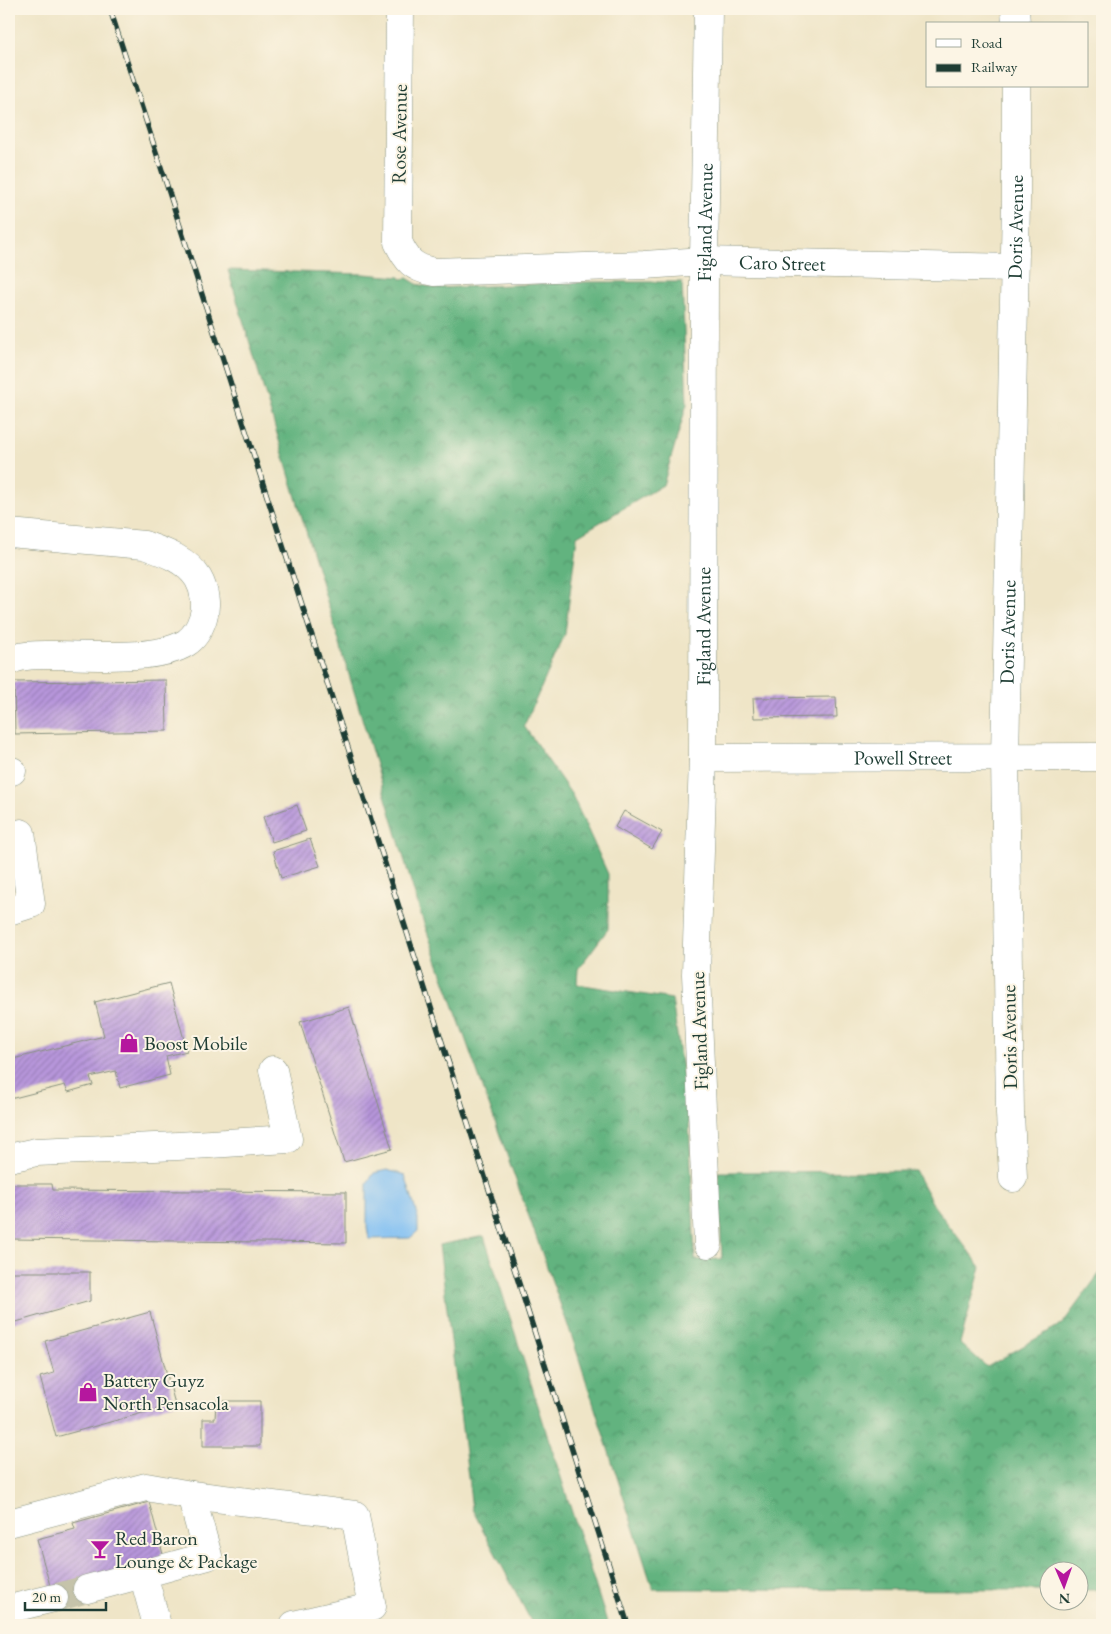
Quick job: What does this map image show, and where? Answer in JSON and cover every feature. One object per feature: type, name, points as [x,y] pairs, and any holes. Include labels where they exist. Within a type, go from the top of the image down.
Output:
[{"type":"street","name":"Rose Avenue","points":[[400,9],[398,242],[406,258]]},
{"type":"street","name":"Figland Avenue","points":[[708,9],[704,261],[704,758],[696,974],[708,1244]]},
{"type":"street","points":[[1016,9],[1016,22]]},
{"type":"street","name":"Doris Avenue","points":[[1013,1178],[1010,1113],[1005,758],[1016,201],[1016,88]]},
{"type":"street","name":"Caro Street","points":[[406,258],[420,269],[434,272],[644,265],[704,261],[1014,268]]},
{"type":"street","points":[[9,534],[144,545],[165,552],[194,572],[202,585],[206,609],[199,628],[187,643],[166,652],[144,655],[42,655],[14,658],[9,661]]},
{"type":"street","name":"Powell Street","points":[[704,758],[1102,757]]},
{"type":"street","points":[[9,911],[31,904],[21,833]]},
{"type":"street","points":[[9,1158],[36,1152],[288,1139],[273,1070]]},
{"type":"street","points":[[9,1523],[146,1487],[191,1495],[355,1515],[372,1607],[294,1625]]},
{"type":"street","points":[[86,1589],[208,1556],[191,1495]]},
{"type":"street","points":[[142,1574],[157,1625]]},
{"type":"street","points":[[9,1610],[54,1598]]},
{"type":"green space","points":[[228,270],[364,274],[400,277],[401,279],[407,278],[417,284],[435,288],[588,282],[682,282],[687,404],[663,485],[577,536],[565,634],[524,726],[572,795],[608,874],[608,929],[578,969],[577,984],[672,999],[689,1120],[695,1260],[722,1259],[718,1172],[915,1171],[934,1206],[981,1267],[960,1343],[987,1367],[1063,1323],[1099,1274],[1102,1273],[1102,1590],[1088,1590],[1088,1562],[1038,1562],[1038,1590],[653,1589],[572,1337],[420,912]]},
{"type":"green space","points":[[484,1236],[608,1625],[533,1625],[472,1509],[439,1245]]},
{"type":"water","points":[[387,1170],[405,1175],[418,1218],[418,1231],[410,1238],[369,1239],[367,1227],[367,1183],[374,1173]]},
{"type":"building","points":[[166,680],[167,731],[15,734],[14,682]]},
{"type":"building","points":[[836,697],[837,717],[754,718],[753,698]]},
{"type":"building","points":[[297,805],[306,831],[272,842],[263,817]]},
{"type":"building","points":[[624,811],[662,832],[652,849],[615,827]]},
{"type":"building","points":[[310,839],[320,866],[281,878],[273,851]]},
{"type":"building","name":"Boost Mobile","points":[[169,983],[187,1051],[166,1056],[170,1075],[120,1088],[116,1071],[90,1077],[93,1085],[68,1092],[65,1085],[10,1099],[9,1060],[104,1036],[95,1002]]},
{"type":"building","points":[[349,1007],[392,1149],[344,1162],[300,1022]]},
{"type":"building","points":[[9,1184],[52,1184],[53,1190],[346,1192],[346,1243],[9,1239]]},
{"type":"building","points":[[9,1272],[90,1272],[90,1301],[9,1324]]},
{"type":"building","points":[[150,1312],[175,1404],[56,1437],[40,1377],[54,1373],[45,1341]]},
{"type":"building","points":[[216,1401],[260,1401],[260,1446],[203,1446],[203,1419],[215,1419]]},
{"type":"building","name":"Red Baron Lounge & Package","points":[[149,1502],[164,1558],[89,1598],[56,1607],[37,1539],[75,1529],[73,1523]]},
{"type":"tunnel","points":[[54,1598],[87,1589]]},
{"type":"railway","points":[[110,9],[628,1625]]},
{"type":"place","name":"Boost Mobile","points":[[129,1043]]},
{"type":"place","name":"Battery Guyz North Pensacola","points":[[88,1392]]},
{"type":"place","name":"Red Baron Lounge & Package","points":[[100,1549]]}]
